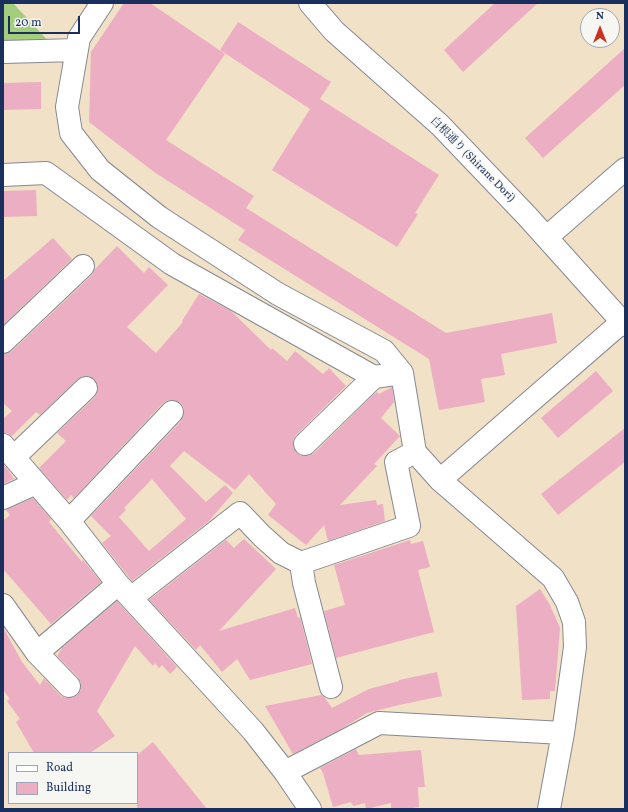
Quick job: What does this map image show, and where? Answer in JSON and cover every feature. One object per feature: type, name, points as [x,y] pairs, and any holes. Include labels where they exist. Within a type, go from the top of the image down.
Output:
[{"type":"street","points":[[102,3],[78,38],[67,108],[71,133],[100,170],[159,217],[271,290],[384,351],[402,373],[415,452],[440,480],[553,578],[567,602],[574,622],[575,647],[563,733],[549,809]]},
{"type":"street","name":"白根通り (Shirane Dori)","points":[[310,3],[334,31],[440,125],[547,237],[624,324]]},
{"type":"street","points":[[3,52],[76,50]]},
{"type":"street","points":[[547,237],[625,169]]},
{"type":"street","points":[[3,175],[46,173],[172,264],[374,377]]},
{"type":"street","points":[[3,342],[83,266]]},
{"type":"street","points":[[440,480],[624,324]]},
{"type":"street","points":[[305,444],[374,377],[402,373]]},
{"type":"street","points":[[86,388],[8,451],[69,521],[124,591],[252,732],[285,772],[310,809]]},
{"type":"street","points":[[69,521],[172,412]]},
{"type":"street","points":[[37,653],[124,591],[240,513],[281,553],[301,563],[409,526],[396,462],[415,452]]},
{"type":"street","points":[[3,498],[36,483]]},
{"type":"street","points":[[301,563],[304,583],[331,687]]},
{"type":"street","points":[[3,604],[37,653],[69,686]]},
{"type":"street","points":[[285,772],[378,724],[563,733]]},
{"type":"green space","points":[[3,3],[13,3],[51,44],[3,44]]},
{"type":"building","points":[[124,3],[150,3],[225,54],[166,140],[254,196],[246,208],[446,333],[552,313],[557,343],[501,354],[505,375],[481,379],[485,402],[439,410],[429,359],[238,240],[245,230],[154,172],[89,122],[91,52]]},
{"type":"building","points":[[495,3],[538,3],[463,72],[444,50]]},
{"type":"building","points":[[238,22],[331,82],[320,99],[439,175],[415,213],[418,214],[397,247],[272,170],[310,109],[220,50]]},
{"type":"building","points":[[625,48],[625,85],[543,158],[525,138]]},
{"type":"building","points":[[41,82],[41,109],[3,110],[3,83]]},
{"type":"building","points":[[36,190],[37,216],[3,217],[3,191]]},
{"type":"building","points":[[53,238],[72,259],[3,325],[3,281]]},
{"type":"building","points":[[117,246],[144,273],[149,267],[168,285],[127,327],[156,353],[183,322],[182,321],[199,294],[231,311],[271,350],[272,348],[287,361],[295,351],[323,374],[329,368],[346,386],[296,435],[293,440],[293,447],[301,456],[308,456],[314,453],[373,395],[377,392],[379,394],[392,387],[394,402],[381,418],[400,436],[374,464],[377,466],[340,505],[376,500],[377,505],[383,504],[385,521],[328,541],[324,525],[306,545],[268,515],[276,504],[249,474],[235,490],[184,451],[170,466],[206,502],[225,485],[233,493],[209,521],[132,581],[102,543],[111,536],[91,516],[181,421],[184,414],[184,408],[181,403],[174,400],[168,400],[163,403],[74,498],[71,495],[67,500],[39,468],[66,441],[57,433],[95,397],[98,391],[98,385],[95,380],[89,376],[83,376],[40,415],[36,412],[12,436],[7,433],[3,433],[3,419],[12,411],[3,403],[3,354],[12,351],[92,275],[95,269]],"holes":[[[152,479],[186,519],[149,551],[119,517],[126,510],[124,508]]]},
{"type":"building","points":[[596,371],[613,391],[558,438],[541,418]]},
{"type":"building","points":[[625,428],[625,462],[558,515],[541,494]]},
{"type":"building","points":[[3,464],[14,479],[3,484]]},
{"type":"building","points":[[33,498],[51,519],[49,522],[82,562],[83,560],[101,582],[51,624],[3,569],[3,521],[10,515],[6,510]]},
{"type":"building","points":[[244,539],[276,569],[219,631],[295,608],[298,618],[300,617],[312,664],[250,680],[237,659],[222,672],[200,645],[196,650],[149,600],[226,540],[234,548]]},
{"type":"building","points":[[410,540],[411,544],[423,541],[430,567],[418,570],[434,632],[336,658],[324,611],[345,605],[334,565]]},
{"type":"building","points":[[540,589],[550,605],[560,628],[555,691],[550,691],[550,699],[522,700],[516,606]]},
{"type":"building","points":[[117,601],[177,667],[170,674],[162,665],[159,668],[155,663],[153,666],[135,646],[97,711],[115,736],[91,752],[33,752],[16,722],[20,719],[7,701],[10,699],[3,690],[3,627],[22,662],[40,685],[44,678],[60,695],[65,698],[72,698],[81,690],[81,683],[78,677],[57,656],[62,648]]},
{"type":"building","points":[[437,672],[442,696],[367,713],[343,728],[293,754],[265,706],[321,695],[332,708],[369,689],[399,680]]},
{"type":"building","points":[[153,742],[207,809],[137,809],[138,754]]},
{"type":"building","points":[[356,749],[359,755],[421,750],[425,787],[418,787],[419,807],[413,808],[414,809],[391,809],[391,803],[366,809],[365,803],[353,806],[351,802],[333,807],[323,773],[320,768]]}]
